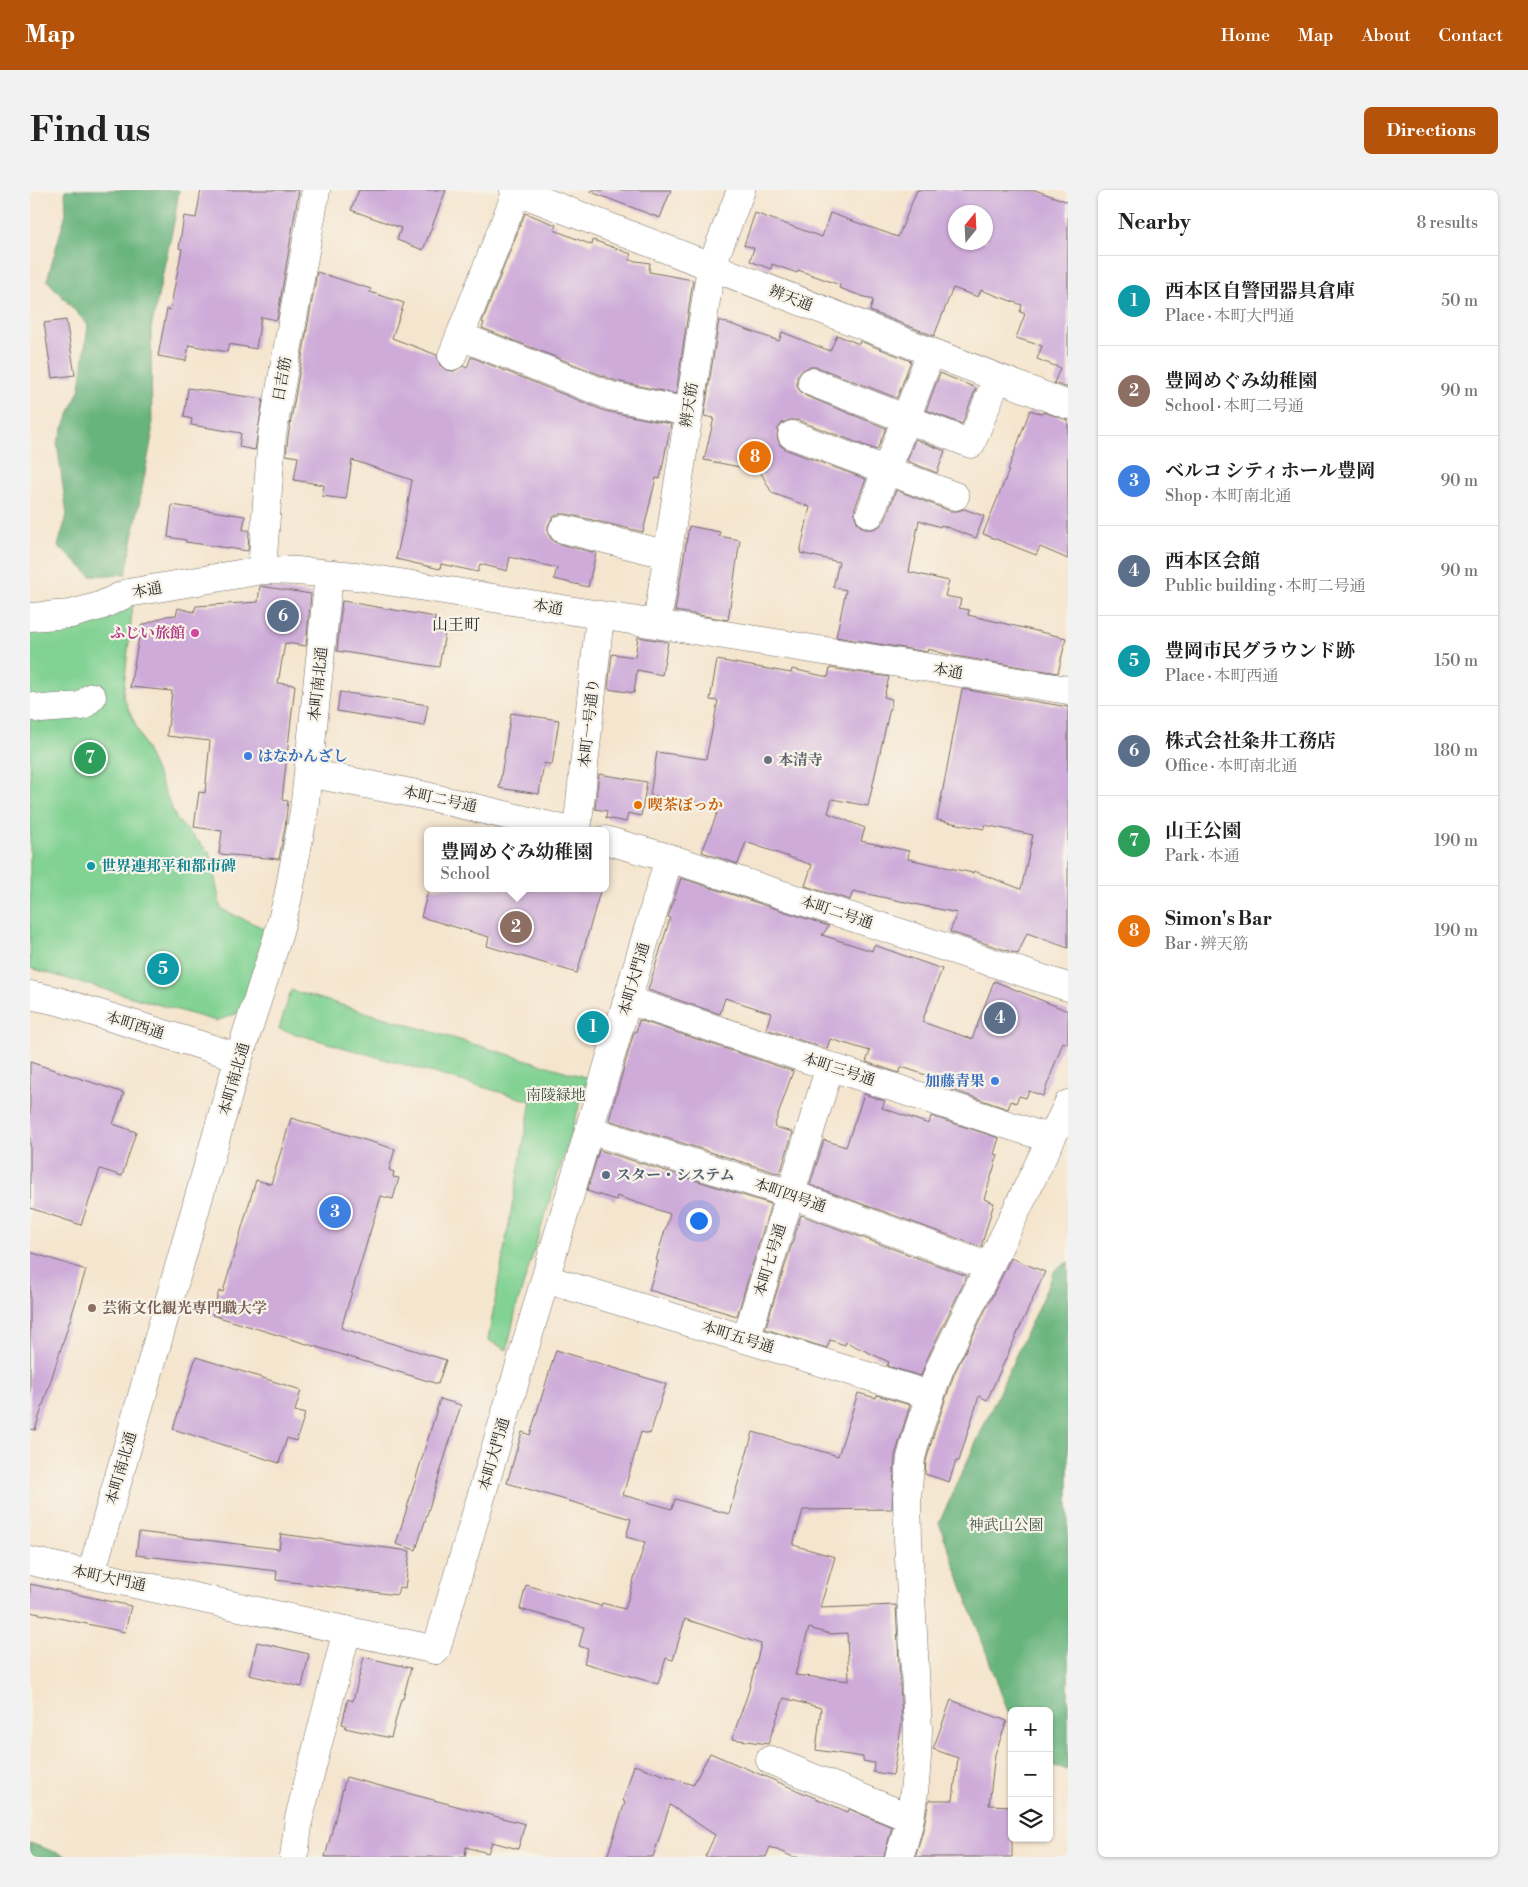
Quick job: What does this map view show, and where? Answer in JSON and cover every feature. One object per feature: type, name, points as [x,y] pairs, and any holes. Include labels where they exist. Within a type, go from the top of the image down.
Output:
[{"type":"street","name":"日吉筋","points":[[262,570],[272,435],[316,190]]},
{"type":"street","name":"辨天筋","points":[[657,624],[666,554],[711,267],[741,190]]},
{"type":"street","name":"辨天通","points":[[515,191],[1068,405]]},
{"type":"street","points":[[515,191],[456,346],[611,396],[688,412]]},
{"type":"street","points":[[870,514],[931,352]]},
{"type":"street","points":[[812,382],[971,444],[997,378]]},
{"type":"street","points":[[792,435],[954,496]]},
{"type":"street","points":[[563,529],[666,554]]},
{"type":"street","name":"本通","points":[[30,617],[71,614],[100,606],[128,593],[262,570],[329,574],[356,576],[1068,690]]},
{"type":"street","name":"本町南北通","points":[[91,1574],[288,897],[304,811],[329,574]]},
{"type":"street","name":"本町一号通り","points":[[577,827],[600,616]]},
{"type":"street","points":[[30,706],[41,710],[82,706],[92,698]]},
{"type":"street","name":"本町二号通","points":[[308,773],[422,794],[554,827]]},
{"type":"street","name":"本町二号通","points":[[609,841],[669,858],[1068,987]]},
{"type":"street","name":"本町大門通","points":[[30,1561],[436,1650],[669,858]]},
{"type":"street","name":"本町西通","points":[[30,995],[58,1001],[240,1057]]},
{"type":"street","name":"本町三号通","points":[[628,1000],[1051,1139]]},
{"type":"street","name":"本町七号通","points":[[746,1339],[830,1066]]},
{"type":"street","points":[[899,1857],[910,1818],[918,1756],[908,1539],[907,1496],[911,1458],[918,1428],[940,1368],[1068,1104]]},
{"type":"street","name":"本町四号通","points":[[589,1130],[790,1194],[989,1267]]},
{"type":"street","name":"本町五号通","points":[[546,1279],[930,1395]]},
{"type":"street","points":[[294,1857],[299,1818],[347,1630]]},
{"type":"street","points":[[770,1760],[910,1818]]},
{"type":"green space","points":[[65,190],[179,190],[151,329],[152,436],[126,574],[91,576],[58,546],[67,515],[57,443],[80,388],[88,325],[47,280],[66,213]]},
{"type":"green space","points":[[133,603],[123,696],[177,820],[210,853],[221,909],[268,930],[244,1011],[216,1021],[30,968],[30,628]]},
{"type":"green space","name":"南陵緑地","points":[[291,990],[588,1078],[517,1305],[507,1350],[488,1340],[531,1101],[279,1029]]},
{"type":"green space","name":"神武山公園","points":[[1068,1262],[1068,1770],[1053,1767],[1053,1707],[1008,1707],[1008,1712],[939,1523],[1055,1270]]},
{"type":"green space","points":[[30,1843],[69,1857],[30,1857]]},
{"type":"building","points":[[201,190],[299,190],[277,320],[261,317],[256,349],[229,344],[227,352],[189,345],[186,361],[158,356],[167,309],[170,310],[182,249],[179,248],[184,216],[196,218]]},
{"type":"building","points":[[359,190],[446,190],[423,250],[397,240],[401,228],[351,210]]},
{"type":"building","points":[[591,190],[671,190],[660,218],[591,192]]},
{"type":"building","points":[[917,190],[1035,190],[1068,202],[1068,388],[1054,383],[1060,368],[1037,359],[1042,346],[1016,338],[1025,314],[1020,312],[1022,305],[981,290],[978,297],[953,288],[934,336],[870,311],[873,300],[839,288],[840,285],[798,270],[797,273],[772,264],[771,269],[750,261],[754,248],[744,245],[755,213],[822,237],[830,213],[898,237]]},
{"type":"building","points":[[525,213],[556,225],[554,230],[592,245],[593,240],[631,254],[629,260],[650,263],[649,272],[693,280],[676,394],[616,381],[482,328],[484,323],[482,322]]},
{"type":"building","points":[[317,272],[371,289],[370,292],[404,303],[392,338],[437,355],[440,365],[446,370],[454,371],[463,366],[467,368],[471,357],[605,411],[671,424],[660,479],[656,478],[643,532],[567,514],[558,514],[552,518],[548,526],[548,534],[553,541],[596,553],[588,587],[554,579],[557,568],[510,557],[507,571],[480,564],[478,572],[441,564],[440,569],[396,559],[412,480],[352,460],[346,499],[322,496],[324,485],[294,480],[298,457],[286,455]]},
{"type":"building","points":[[66,320],[75,375],[52,378],[44,323]]},
{"type":"building","points":[[719,320],[779,341],[782,332],[830,351],[837,335],[859,344],[860,341],[911,361],[897,398],[817,367],[809,367],[803,370],[797,377],[797,385],[806,396],[886,428],[877,450],[797,420],[782,423],[778,429],[777,437],[780,445],[787,450],[866,479],[855,508],[858,524],[865,529],[873,529],[880,526],[885,520],[896,490],[950,511],[964,509],[984,516],[976,538],[941,525],[940,527],[919,520],[909,572],[949,581],[945,596],[961,599],[959,608],[969,610],[968,615],[1066,638],[1058,673],[949,655],[928,649],[927,652],[836,637],[846,590],[833,587],[839,562],[800,553],[810,507],[772,493],[760,471],[704,460],[714,418],[704,416]]},
{"type":"building","points":[[940,373],[976,388],[962,424],[926,410]]},
{"type":"building","points":[[188,388],[263,399],[255,450],[239,447],[241,433],[191,425],[192,419],[184,417]]},
{"type":"building","points":[[1030,410],[1068,420],[1068,559],[1040,547],[1036,555],[983,534],[1009,470]]},
{"type":"building","points":[[915,439],[945,451],[937,473],[907,461]]},
{"type":"building","points":[[172,505],[245,516],[243,530],[249,530],[248,551],[186,542],[186,540],[168,537]]},
{"type":"building","points":[[689,526],[720,532],[719,536],[740,540],[728,620],[675,611]]},
{"type":"building","points":[[260,586],[311,594],[306,646],[285,643],[278,683],[295,685],[282,800],[288,801],[279,859],[219,854],[222,831],[194,827],[199,792],[205,793],[210,741],[167,736],[172,691],[130,687],[141,626],[166,616],[176,615],[178,608],[194,612],[196,606],[258,602]]},
{"type":"building","points":[[342,601],[435,617],[434,625],[446,627],[439,667],[337,651]]},
{"type":"building","points":[[638,637],[668,642],[662,675],[637,670],[634,693],[608,689],[612,654],[635,657]]},
{"type":"building","points":[[717,660],[791,673],[792,669],[828,677],[830,668],[889,677],[884,697],[892,699],[868,806],[832,799],[828,813],[865,828],[861,841],[909,851],[908,859],[973,873],[974,871],[1021,889],[1033,835],[985,825],[984,829],[937,820],[962,689],[1068,707],[1068,948],[1027,933],[1018,954],[950,932],[957,913],[853,891],[850,900],[805,886],[812,865],[746,842],[738,864],[702,852],[720,806],[650,795],[657,752],[706,759],[718,701],[710,700]]},
{"type":"building","points":[[340,692],[428,705],[424,726],[337,711]]},
{"type":"building","points":[[511,713],[559,720],[552,765],[544,763],[539,794],[499,788]]},
{"type":"building","points":[[599,774],[647,782],[641,816],[628,813],[626,822],[606,818],[607,811],[595,809]]},
{"type":"building","points":[[681,878],[829,926],[822,935],[872,951],[874,945],[942,969],[922,1022],[972,1039],[994,981],[1068,1011],[1068,1044],[1063,1042],[1043,1096],[1029,1091],[1026,1098],[1019,1096],[1016,1103],[1011,1101],[1008,1109],[941,1086],[943,1081],[905,1068],[901,1068],[899,1073],[866,1062],[870,1051],[830,1039],[827,1049],[766,1029],[771,1013],[725,998],[720,1014],[648,990]]},
{"type":"building","points":[[428,892],[600,892],[577,973],[487,946],[489,937],[421,917]]},
{"type":"building","points":[[639,1020],[793,1071],[774,1127],[793,1132],[780,1174],[609,1120]]},
{"type":"building","points":[[30,1062],[124,1093],[113,1124],[136,1132],[122,1176],[100,1169],[81,1225],[30,1208]]},
{"type":"building","points":[[864,1094],[885,1101],[882,1108],[929,1124],[931,1116],[999,1138],[994,1154],[998,1155],[984,1199],[994,1203],[981,1247],[810,1185],[824,1140],[846,1147]]},
{"type":"building","points":[[291,1118],[395,1149],[389,1170],[394,1172],[393,1177],[399,1178],[393,1199],[381,1196],[341,1328],[446,1360],[438,1384],[212,1315],[219,1291],[223,1292],[256,1180],[271,1184]]},
{"type":"building","points":[[599,1150],[771,1204],[737,1316],[649,1290],[670,1214],[617,1196],[616,1200],[587,1191]]},
{"type":"building","points":[[801,1215],[967,1276],[926,1361],[921,1376],[887,1366],[889,1362],[846,1342],[845,1345],[830,1340],[827,1348],[765,1329]]},
{"type":"building","points":[[30,1252],[86,1270],[35,1430],[30,1429]]},
{"type":"building","points":[[1011,1258],[1045,1272],[987,1400],[979,1396],[959,1461],[956,1461],[949,1482],[925,1474],[926,1461],[934,1433],[954,1374]]},
{"type":"building","points":[[556,1350],[666,1384],[650,1434],[641,1432],[623,1495],[672,1509],[675,1499],[729,1514],[753,1432],[838,1456],[858,1393],[876,1398],[877,1395],[910,1405],[895,1456],[892,1509],[803,1510],[793,1545],[835,1557],[820,1608],[896,1605],[902,1722],[893,1775],[873,1772],[874,1763],[863,1761],[863,1757],[816,1750],[821,1708],[784,1698],[768,1744],[732,1739],[748,1693],[761,1644],[685,1619],[673,1660],[666,1658],[658,1684],[584,1663],[588,1649],[579,1646],[584,1627],[520,1609],[526,1585],[601,1606],[602,1603],[625,1609],[645,1542],[626,1537],[631,1519],[507,1483],[522,1432],[530,1435]],"holes":[[[809,1628],[830,1634],[847,1633],[849,1681],[795,1675]]]},
{"type":"building","points":[[196,1357],[301,1390],[295,1411],[305,1414],[296,1441],[287,1438],[279,1463],[173,1429]]},
{"type":"building","points":[[440,1399],[461,1405],[416,1550],[396,1544]]},
{"type":"building","points":[[139,1532],[279,1549],[281,1534],[410,1551],[405,1588],[399,1587],[397,1595],[276,1580],[277,1571],[136,1555]]},
{"type":"building","points":[[30,1584],[131,1606],[125,1632],[30,1612]]},
{"type":"building","points":[[257,1642],[309,1654],[302,1687],[249,1675]]},
{"type":"building","points":[[364,1657],[411,1668],[391,1738],[345,1728],[346,1725],[342,1724],[348,1699],[353,1701]]},
{"type":"building","points":[[951,1700],[1007,1721],[995,1754],[989,1805],[1008,1806],[1008,1842],[1012,1842],[1012,1857],[915,1857],[929,1800],[953,1800],[958,1758],[933,1749]]},
{"type":"building","points":[[710,1753],[848,1812],[849,1809],[892,1827],[884,1857],[793,1857],[770,1847],[766,1857],[705,1857],[715,1835],[670,1805],[653,1857],[607,1857],[625,1802],[623,1801],[634,1765],[693,1785]]},
{"type":"building","points":[[346,1777],[525,1824],[518,1849],[492,1842],[488,1853],[466,1847],[465,1857],[325,1857]]},
{"type":"place","name":"Simon's Bar","points":[[755,457]]},
{"type":"place","name":"株式会社粂井工務店","points":[[283,616]]},
{"type":"place","name":"ふじい旅館","points":[[195,633]]},
{"type":"place","name":"はなかんざし","points":[[248,756]]},
{"type":"place","name":"山王公園","points":[[90,758]]},
{"type":"place","name":"本清寺","points":[[768,760]]},
{"type":"place","name":"喫茶ぼっか","points":[[638,805]]},
{"type":"place","name":"世界連邦平和都市碑","points":[[91,866]]},
{"type":"place","name":"豊岡めぐみ幼稚園","points":[[516,927]]},
{"type":"place","name":"豊岡市民グラウンド跡","points":[[163,969]]},
{"type":"place","name":"西本区会館","points":[[1000,1018]]},
{"type":"place","name":"西本区自警団器具倉庫","points":[[593,1027]]},
{"type":"place","name":"加藤青果","points":[[995,1081]]},
{"type":"place","name":"スター・システム","points":[[606,1175]]},
{"type":"place","name":"ベルコ シティホール豊岡","points":[[335,1212]]},
{"type":"place","name":"芸術文化観光専門職大学","points":[[92,1308]]},
{"type":"district","name":"山王町","points":[[456,624]]}]
